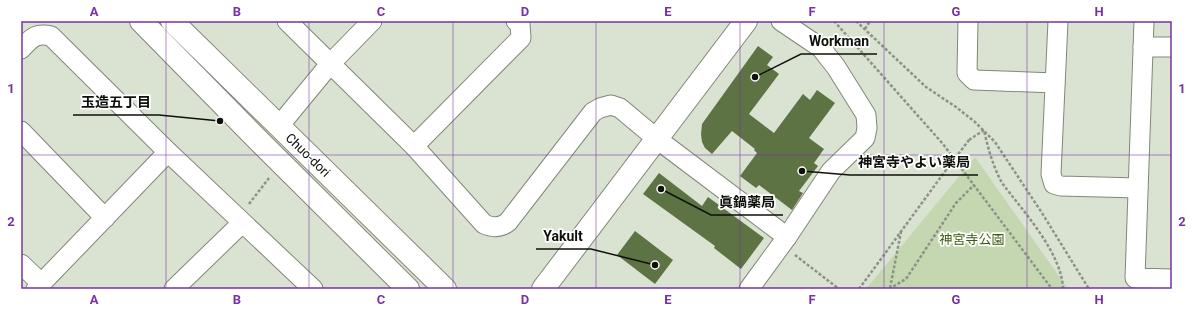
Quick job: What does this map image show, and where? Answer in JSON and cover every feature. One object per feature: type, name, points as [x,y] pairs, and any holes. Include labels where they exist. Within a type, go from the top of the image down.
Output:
[{"type":"street","name":"Chuo-dori","points":[[141,21],[408,289]]},
{"type":"street","name":"Chuo-dori","points":[[172,21],[445,289]]},
{"type":"street","points":[[287,21],[414,146],[484,224],[496,227],[508,222],[592,112],[611,105],[620,108],[657,139],[788,237]]},
{"type":"street","points":[[279,126],[330,64],[372,21]]},
{"type":"street","points":[[414,146],[521,38],[520,24],[516,21]]},
{"type":"street","points":[[543,289],[746,21]]},
{"type":"street","points":[[749,289],[788,237],[831,171],[865,138],[867,128],[866,115],[836,67],[826,54],[821,48],[781,21]]},
{"type":"street","points":[[968,21],[967,73],[974,80],[1055,83]]},
{"type":"street","points":[[1058,21],[1051,174],[1054,184],[1061,186],[1138,188]]},
{"type":"street","points":[[1144,21],[1135,278],[1172,279]]},
{"type":"street","points":[[21,49],[34,37],[43,34],[51,36],[168,152],[313,289]]},
{"type":"street","points":[[1143,48],[1172,47]]},
{"type":"street","points":[[21,131],[105,218]]},
{"type":"street","points":[[21,264],[39,286],[168,152]]},
{"type":"street","points":[[174,289],[240,221]]},
{"type":"path","points":[[834,21],[943,144],[1052,289]]},
{"type":"path","points":[[856,21],[926,87],[956,107],[984,130],[994,142],[1042,212],[1089,289]]},
{"type":"path","points":[[865,29],[870,21]]},
{"type":"path","points":[[859,289],[969,140],[984,130]]},
{"type":"path","points":[[984,130],[989,152],[996,172],[1046,242],[1060,268],[1063,280],[1063,289]]},
{"type":"path","points":[[240,221],[273,173]]},
{"type":"path","points":[[889,288],[906,279],[956,203],[974,185]]},
{"type":"path","points":[[889,288],[901,232]]},
{"type":"path","points":[[788,237],[792,253],[839,289]]},
{"type":"green space","name":"神宮寺公園","points":[[975,157],[1068,289],[866,289]]},
{"type":"building","points":[[758,46],[773,57],[767,65],[779,74],[749,114],[774,133],[803,94],[810,100],[817,90],[835,103],[809,138],[824,149],[814,163],[818,166],[799,191],[803,193],[792,210],[759,185],[756,188],[740,176],[757,153],[754,150],[755,149],[732,131],[712,154],[705,148],[702,142],[702,124]]},
{"type":"building","points":[[659,173],[702,206],[708,197],[764,238],[741,269],[714,248],[715,246],[643,194]]},
{"type":"building","points":[[635,231],[673,260],[655,284],[617,255]]},
{"type":"place","name":"Workman","points":[[755,77]]},
{"type":"place","name":"玉造五丁目","points":[[220,121]]},
{"type":"place","name":"神宮寺やよい薬局","points":[[802,171]]},
{"type":"place","name":"眞鍋薬局","points":[[661,189]]},
{"type":"place","name":"Yakult","points":[[655,265]]}]
